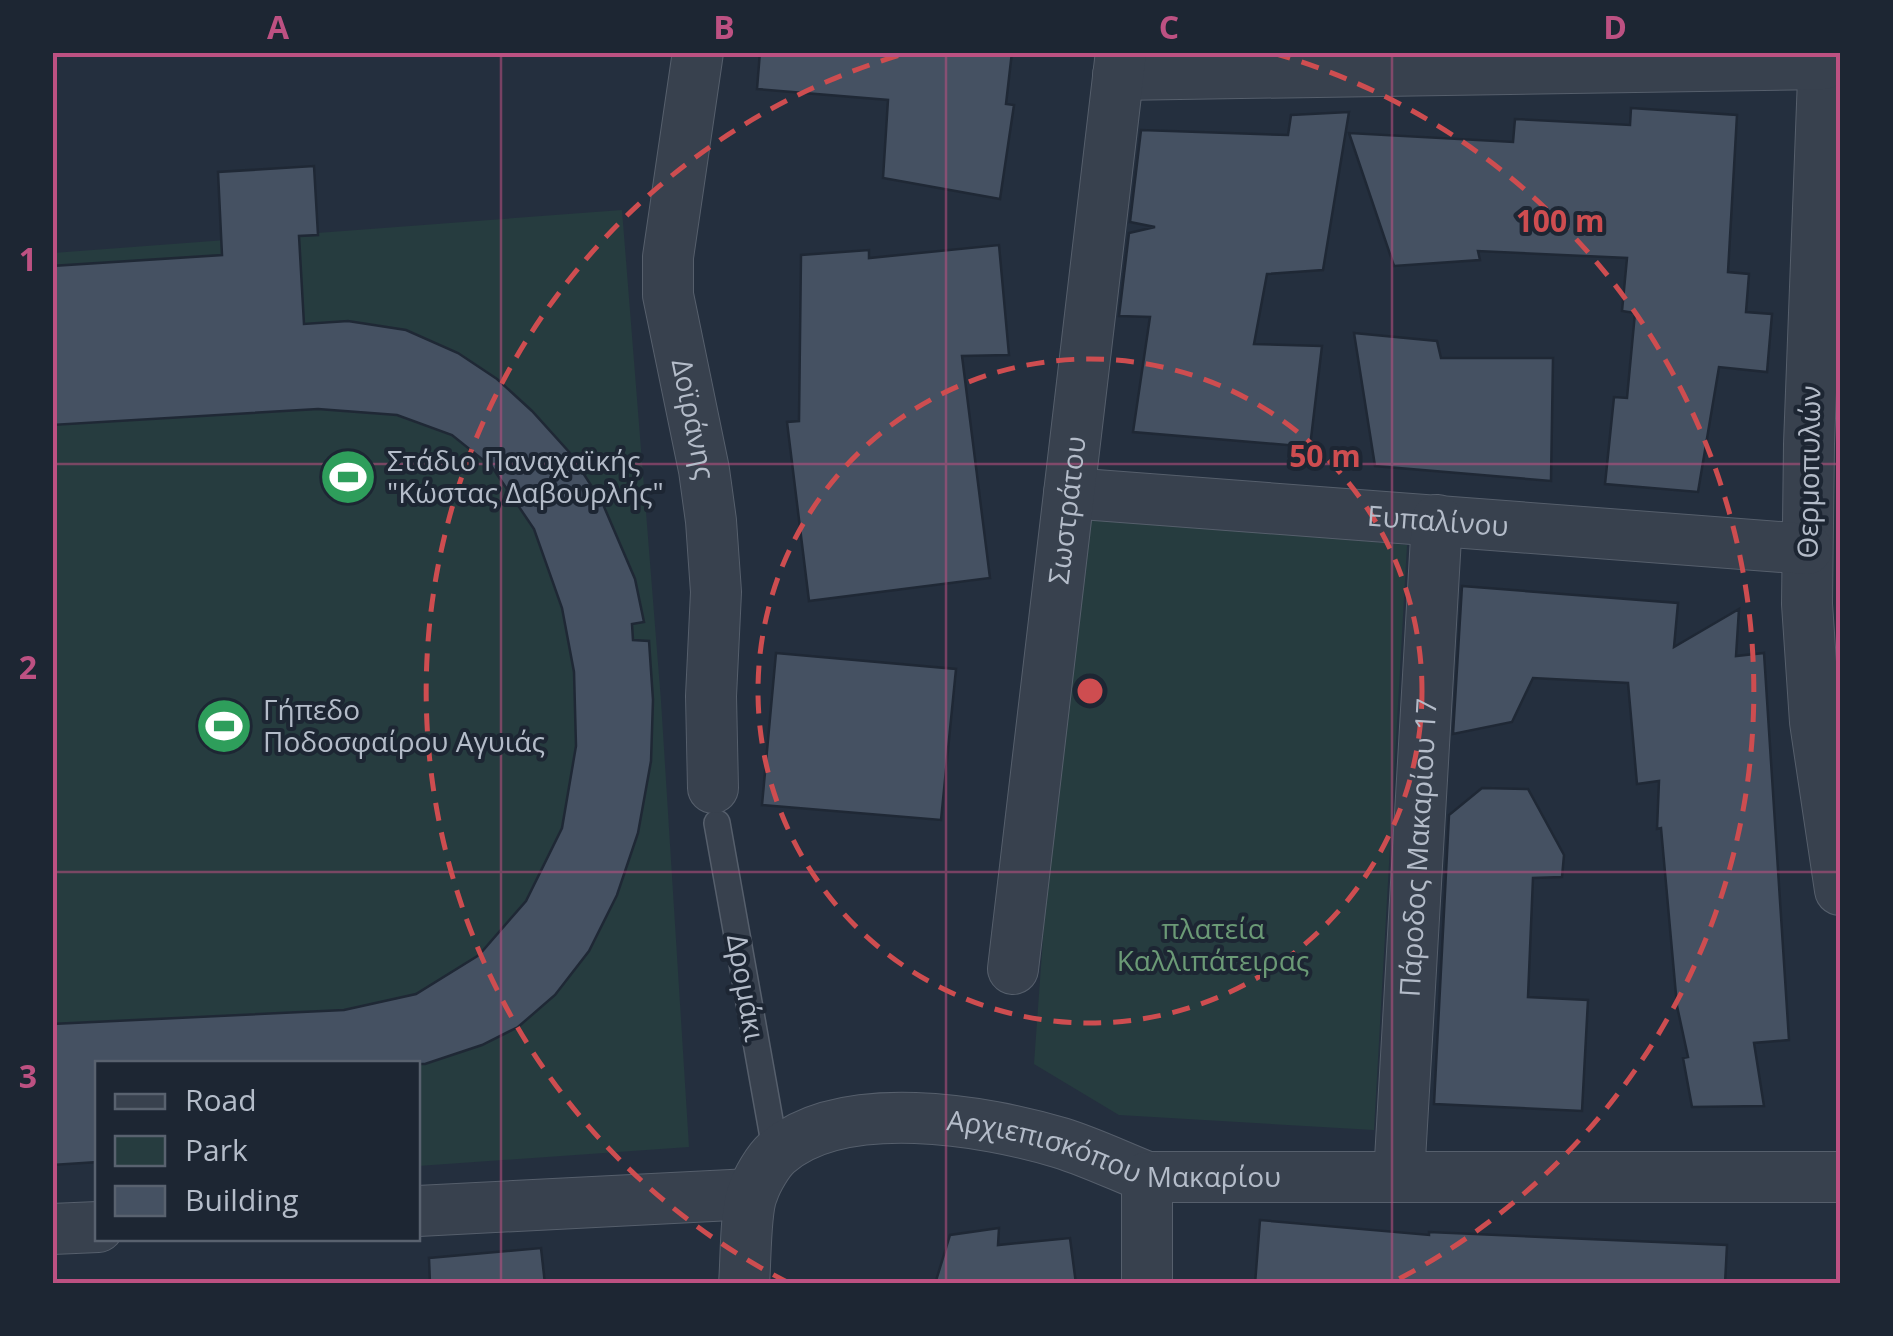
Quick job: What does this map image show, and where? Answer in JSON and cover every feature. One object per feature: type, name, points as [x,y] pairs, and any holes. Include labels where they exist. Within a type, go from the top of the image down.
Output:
[{"type":"street","name":"Δοϊράνης","points":[[698,52],[668,256],[668,296],[704,470],[710,521],[716,592],[711,696],[715,806]]},
{"type":"street","points":[[1120,64],[1824,58]]},
{"type":"street","name":"Θερμοπυλών","points":[[1824,58],[1807,604],[1815,722],[1840,890]]},
{"type":"street","name":"Σωστράτου","points":[[1013,969],[1120,64]]},
{"type":"street","name":"Ευπαλίνου","points":[[1069,493],[1807,548]]},
{"type":"street","name":"Πάροδος Μακαρίου 17","points":[[1399,1177],[1436,520]]},
{"type":"street","name":"Αρχιεπισκόπου Μακαρίου","points":[[420,1211],[764,1174],[809,1134],[850,1122],[893,1119],[962,1120],[1062,1143],[1147,1177],[1840,1177]]},
{"type":"street","points":[[744,1284],[764,1174]]},
{"type":"street","points":[[1146,1284],[1147,1177]]},
{"type":"street","points":[[52,1230],[95,1227]]},
{"type":"lane","name":"Δρομάκι","points":[[715,806],[764,1174]]},
{"type":"green space","name":"Στάδιο Παναχαϊκής \"Κώστας Δαβουρλής\"","points":[[622,210],[661,701],[689,1147],[420,1166],[420,1061],[95,1061],[95,1162],[53,1165],[53,253]]},
{"type":"green space","name":"πλατεία Καλλιπάτειρας","points":[[1078,515],[1407,545],[1374,1130],[1119,1115],[1034,1064],[1061,687]]},
{"type":"building","points":[[760,52],[1012,52],[1006,104],[1014,105],[1000,199],[883,178],[888,100],[757,89]]},
{"type":"building","points":[[1631,108],[1737,115],[1728,272],[1749,274],[1746,312],[1772,314],[1767,372],[1719,367],[1698,492],[1605,484],[1614,397],[1627,398],[1635,313],[1622,311],[1627,258],[1478,251],[1480,260],[1394,266],[1349,133],[1513,142],[1515,119],[1630,125]]},
{"type":"building","points":[[1349,112],[1323,270],[1267,274],[1254,344],[1322,346],[1310,447],[1133,432],[1150,317],[1119,316],[1129,233],[1155,227],[1130,222],[1141,130],[1288,135],[1291,115]]},
{"type":"building","points":[[314,166],[318,235],[299,236],[304,324],[348,321],[406,330],[458,353],[497,379],[570,453],[602,502],[635,579],[644,622],[632,624],[633,640],[649,641],[653,700],[651,761],[638,833],[617,895],[589,951],[555,995],[518,1027],[482,1045],[425,1064],[95,1061],[95,1162],[52,1165],[52,1024],[344,1010],[416,994],[479,955],[526,901],[562,828],[576,746],[574,672],[562,608],[534,529],[492,467],[452,435],[397,415],[318,409],[52,425],[52,266],[222,255],[218,172]]},
{"type":"building","points":[[999,245],[1009,355],[962,356],[990,578],[809,601],[787,422],[799,421],[801,255],[869,250],[869,258]]},
{"type":"building","points":[[1354,333],[1437,341],[1441,358],[1553,358],[1551,481],[1375,466]]},
{"type":"building","points":[[1462,586],[1678,603],[1674,647],[1739,609],[1736,656],[1764,653],[1789,1040],[1754,1043],[1764,1106],[1692,1107],[1683,1058],[1688,1057],[1677,1006],[1661,828],[1657,829],[1659,781],[1637,784],[1628,683],[1533,678],[1512,722],[1453,734]]},
{"type":"building","points":[[776,653],[956,669],[941,820],[762,805]]},
{"type":"building","points":[[1482,788],[1528,789],[1564,855],[1562,877],[1533,878],[1528,997],[1588,1000],[1582,1111],[1434,1104],[1449,815]]},
{"type":"building","points":[[1260,1220],[1429,1235],[1727,1245],[1725,1284],[1255,1284]]},
{"type":"building","points":[[999,1228],[998,1245],[1070,1238],[1076,1284],[935,1284],[950,1235]]},
{"type":"building","points":[[541,1248],[545,1284],[430,1284],[429,1258]]},
{"type":"place","name":"Στάδιο Παναχαϊκής \"Κώστας Δαβουρλής\"","points":[[348,477]]},
{"type":"place","name":"Γήπεδο Ποδοσφαίρου Αγυιάς","points":[[224,726]]}]
